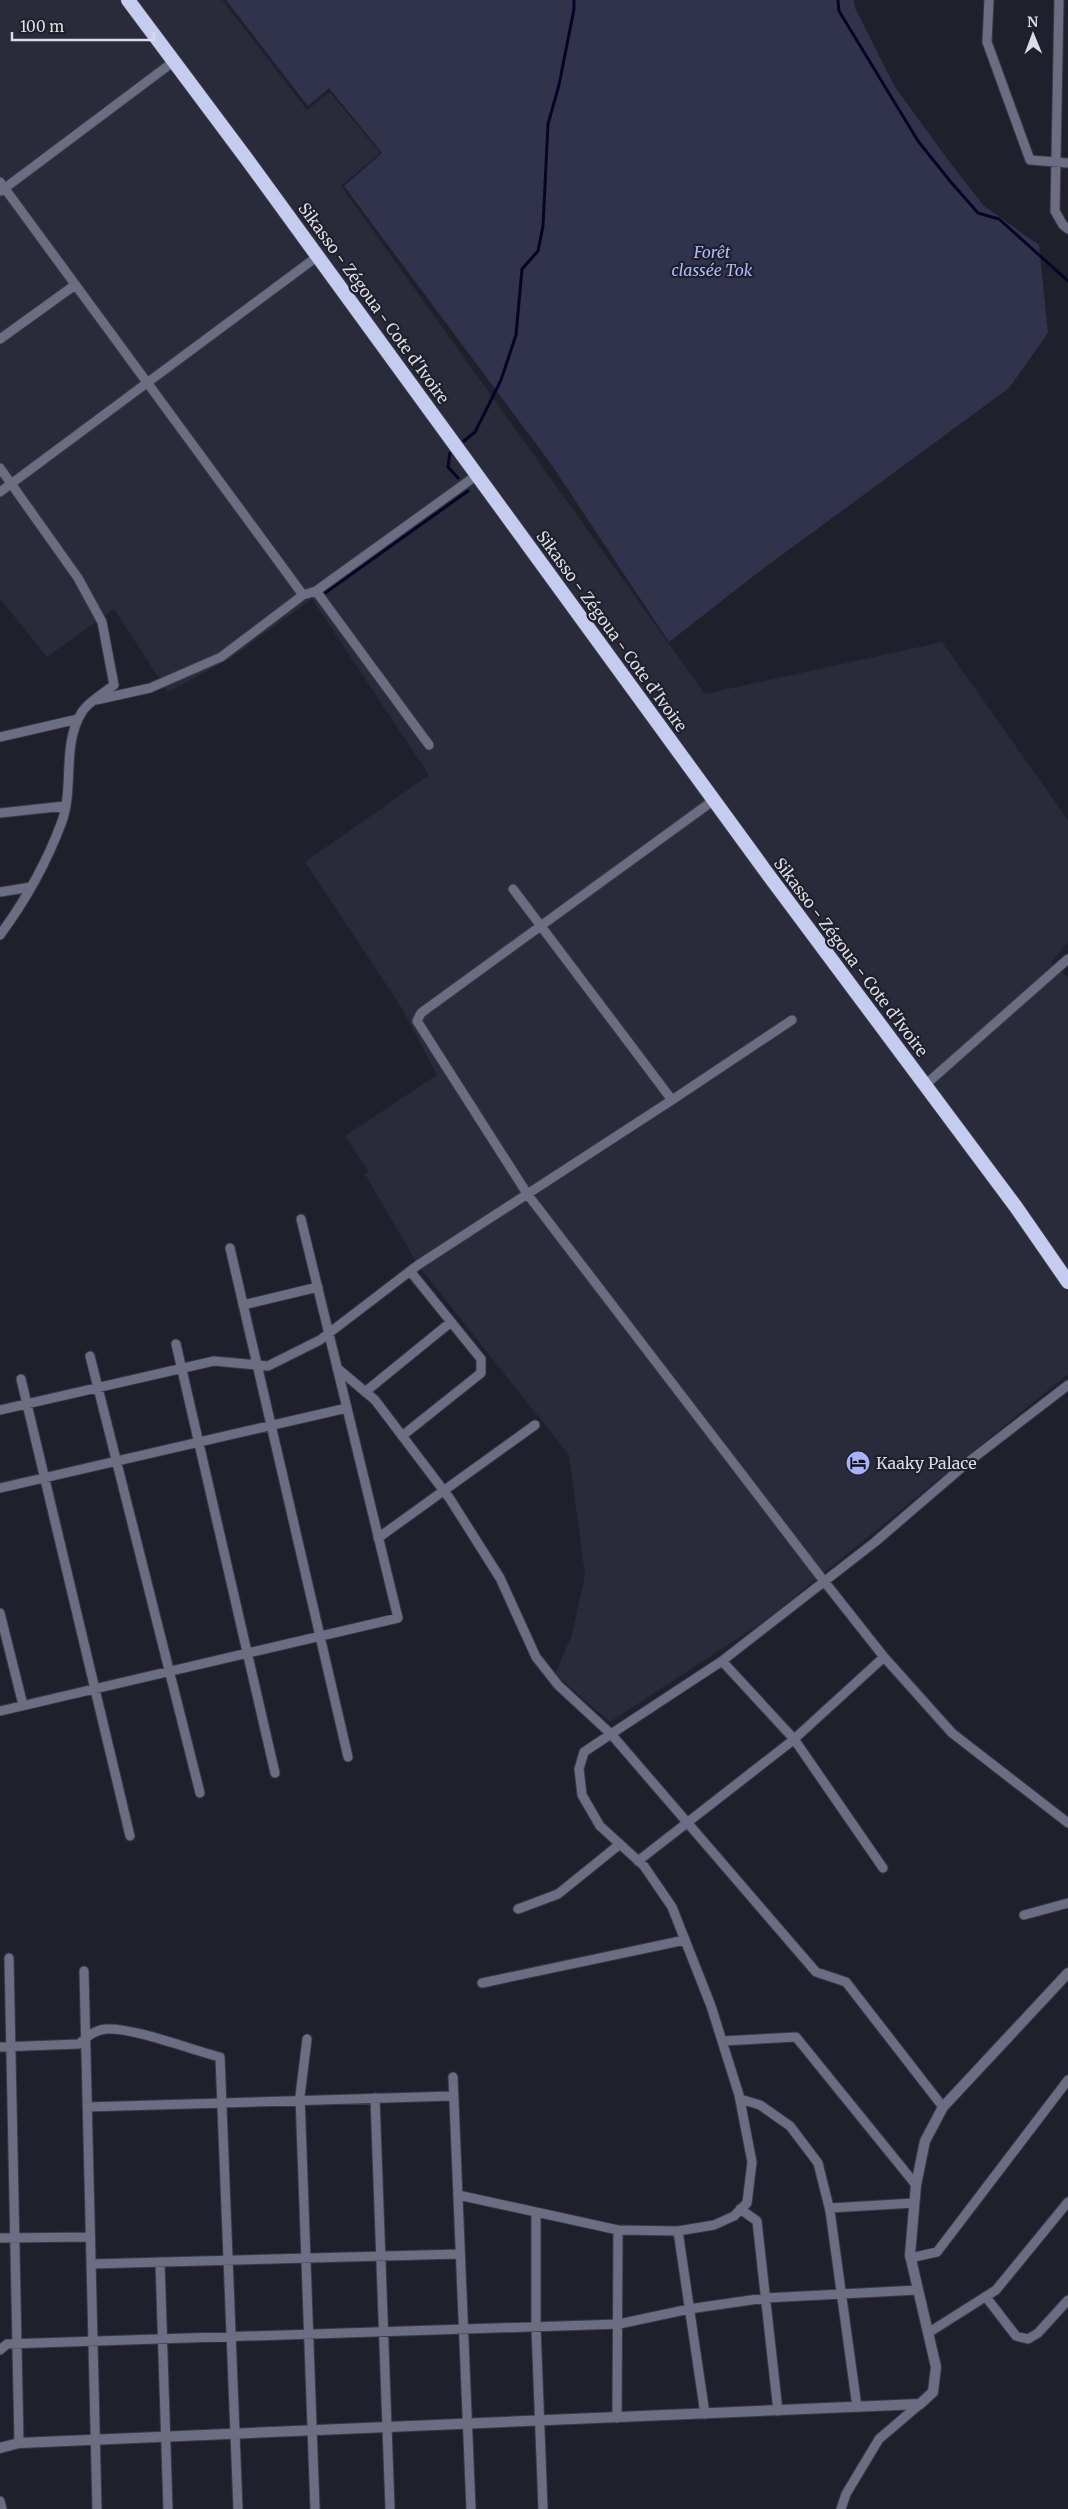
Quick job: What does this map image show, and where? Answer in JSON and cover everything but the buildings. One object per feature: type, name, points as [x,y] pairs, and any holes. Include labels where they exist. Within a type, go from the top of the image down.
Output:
[{"type":"highway","name":"Sikasso - Zégoua - Cote d'Ivoire","points":[[128,0],[318,256],[1068,1282]]},
{"type":"street","points":[[989,0],[987,42],[1030,160],[1068,163]]},
{"type":"street","points":[[1059,0],[1055,211],[1063,225],[1068,228]]},
{"type":"street","points":[[173,62],[2,188],[302,595]]},
{"type":"street","points":[[0,492],[147,385],[318,256]]},
{"type":"street","points":[[0,339],[75,285]]},
{"type":"street","points":[[0,468],[78,578],[102,622],[114,685],[82,711],[78,719],[72,734],[70,782],[62,823],[20,908],[0,935]]},
{"type":"street","points":[[94,701],[150,688],[221,657],[302,595],[316,591],[477,475]]},
{"type":"street","points":[[316,591],[429,745]]},
{"type":"street","points":[[0,737],[78,719]]},
{"type":"street","points":[[714,800],[421,1012],[417,1021],[528,1195],[824,1582],[884,1657],[952,1732],[1068,1822]]},
{"type":"street","points":[[0,813],[65,806]]},
{"type":"street","points":[[0,892],[31,887]]},
{"type":"street","points":[[513,889],[672,1100]]},
{"type":"street","points":[[925,1085],[1068,959]]},
{"type":"street","points":[[0,1410],[214,1361],[268,1366],[320,1340],[410,1270],[528,1195],[792,1020]]},
{"type":"street","points":[[0,1711],[398,1618],[301,1219]]},
{"type":"street","points":[[230,1248],[348,1757]]},
{"type":"street","points":[[402,1436],[481,1373],[481,1359],[410,1270]]},
{"type":"street","points":[[243,1305],[318,1287]]},
{"type":"street","points":[[365,1392],[451,1322]]},
{"type":"street","points":[[176,1344],[275,1773]]},
{"type":"street","points":[[90,1356],[200,1793]]},
{"type":"street","points":[[337,1368],[375,1400],[444,1490],[500,1578],[536,1657],[558,1685],[611,1734],[816,1972],[846,1982],[944,2107]]},
{"type":"street","points":[[21,1379],[130,1836]]},
{"type":"street","points":[[458,2195],[618,2230],[678,2231],[714,2225],[734,2216],[746,2202],[752,2162],[740,2099],[723,2040],[672,1907],[638,1861],[600,1826],[582,1795],[579,1769],[584,1752],[722,1661],[875,1542],[967,1463],[1068,1385]]},
{"type":"street","points":[[0,1488],[347,1408]]},
{"type":"street","points":[[378,1538],[536,1425]]},
{"type":"street","points":[[0,1612],[23,1705]]},
{"type":"street","points":[[638,1861],[794,1739],[884,1657]]},
{"type":"street","points":[[722,1661],[794,1739],[884,1868]]},
{"type":"street","points":[[518,1909],[558,1894],[620,1844]]},
{"type":"street","points":[[1024,1915],[1068,1903]]},
{"type":"street","points":[[482,1984],[685,1940]]},
{"type":"street","points":[[8,1958],[20,2443]]},
{"type":"street","points":[[84,1971],[97,2509]]},
{"type":"street","points":[[841,2509],[846,2494],[879,2439],[933,2392],[936,2367],[910,2258],[916,2185],[924,2141],[944,2107],[1068,1973]]},
{"type":"street","points":[[0,2047],[79,2044],[92,2033],[106,2029],[126,2031],[220,2058],[238,2509]]},
{"type":"street","points":[[723,2040],[796,2037],[916,2185]]},
{"type":"street","points":[[307,2039],[300,2101],[315,2509]]},
{"type":"street","points":[[453,2077],[471,2509]]},
{"type":"street","points":[[910,2258],[937,2252],[1068,2080]]},
{"type":"street","points":[[87,2107],[453,2096]]},
{"type":"street","points":[[376,2098],[390,2509]]},
{"type":"street","points":[[740,2099],[760,2105],[790,2126],[818,2163],[830,2208],[856,2407]]},
{"type":"street","points":[[928,2334],[996,2290],[1068,2202]]},
{"type":"street","points":[[830,2208],[914,2203]]},
{"type":"street","points":[[740,2209],[757,2221],[778,2411]]},
{"type":"street","points":[[536,2212],[536,2327],[543,2509]]},
{"type":"street","points":[[617,2418],[618,2230]]},
{"type":"street","points":[[678,2231],[705,2414]]},
{"type":"street","points":[[0,2238],[90,2237]]},
{"type":"street","points":[[91,2264],[460,2254]]},
{"type":"street","points":[[160,2262],[168,2509]]},
{"type":"street","points":[[0,2350],[7,2344],[617,2324],[689,2309],[766,2298],[918,2290]]},
{"type":"street","points":[[986,2297],[1016,2336],[1028,2339],[1038,2333],[1068,2300]]},
{"type":"street","points":[[0,2448],[20,2443],[540,2422],[920,2404]]},
{"type":"street","points":[[0,2501],[2,2509]]},
{"type":"shaded area","points":[[0,0],[222,0],[307,110],[330,92],[380,153],[341,186],[705,694],[942,642],[1068,820],[1068,942],[1051,962],[1068,978],[1068,1374],[767,1619],[610,1722],[555,1674],[572,1635],[585,1575],[569,1455],[418,1265],[365,1174],[369,1172],[345,1136],[437,1075],[403,1010],[305,862],[429,775],[312,599],[231,658],[168,692],[114,609],[47,657],[0,599]]},
{"type":"green space","name":"Forêt classée Tok","points":[[226,0],[854,0],[855,8],[895,87],[954,168],[984,206],[1039,245],[1048,333],[1009,388],[760,571],[669,642],[551,464],[344,186],[382,153],[329,88],[308,106]]},
{"type":"waterway","points":[[464,441],[475,432],[501,380],[516,335],[522,269],[538,251],[543,226],[548,124],[559,85],[574,9],[574,0]]},
{"type":"waterway","points":[[838,0],[839,11],[918,141],[950,181],[978,213],[999,219],[1068,281]]},
{"type":"waterway","points":[[450,453],[448,467],[458,478]]},
{"type":"waterway","points":[[325,593],[468,491]]},
{"type":"place","name":"Kaaky Palace","points":[[858,1463]]}]
